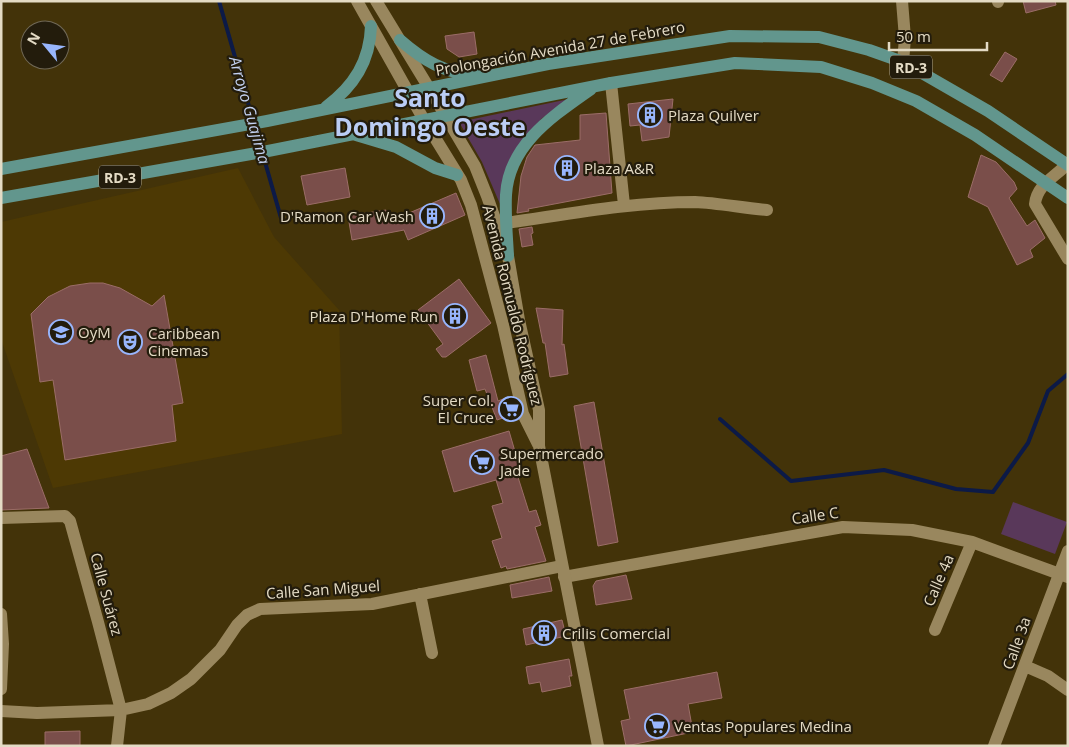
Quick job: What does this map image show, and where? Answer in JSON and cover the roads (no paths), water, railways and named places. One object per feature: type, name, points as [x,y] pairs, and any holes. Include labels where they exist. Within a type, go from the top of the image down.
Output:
[{"type":"main road","points":[[322,110],[342,94],[358,74],[371,42],[371,26]]},
{"type":"main road","name":"Prolongación Avenida 27 de Febrero","points":[[1,169],[322,110],[408,91],[579,59],[730,36],[819,37],[904,62],[988,111],[1067,164]]},
{"type":"main road","points":[[400,40],[433,65],[452,72],[494,76]]},
{"type":"main road","name":"RD-3","points":[[1,198],[268,151],[611,83],[735,63],[821,68],[872,83],[916,101],[975,135],[1068,198]]},
{"type":"main road","points":[[508,256],[506,193],[520,151],[534,132],[546,121],[595,86]]},
{"type":"main road","points":[[351,134],[396,147],[435,168],[457,175]]},
{"type":"street","name":"Avenida Romualdo Rodríguez","points":[[357,1],[457,175],[471,205],[503,325],[523,414],[539,446]]},
{"type":"street","points":[[902,1],[905,38],[904,62]]},
{"type":"street","name":"Avenida Romualdo Rodríguez","points":[[380,2],[400,40],[475,166],[488,196],[508,256],[519,320],[539,410],[539,446],[598,746]]},
{"type":"street","points":[[611,83],[624,205]]},
{"type":"street","points":[[1067,164],[1057,175],[1045,183],[1038,194],[1035,204],[1068,259]]},
{"type":"street","points":[[506,223],[624,205],[697,202],[767,210]]},
{"type":"street","name":"Calle Suárez","points":[[1,518],[65,516],[70,521],[121,710],[117,746]]},
{"type":"street","name":"Calle C","points":[[563,571],[843,527],[912,530],[972,542],[1063,575]]},
{"type":"street","name":"Calle 4a","points":[[935,630],[972,542]]},
{"type":"street","name":"Calle 3a","points":[[994,746],[1063,575],[1068,551]]},
{"type":"street","name":"Calle San Miguel","points":[[1,711],[37,713],[121,710],[148,704],[171,693],[191,679],[220,650],[246,615],[260,609],[372,604],[420,594],[563,571]]},
{"type":"street","points":[[420,594],[432,654]]},
{"type":"street","points":[[1,614],[3,644],[1,689]]},
{"type":"street","points":[[1025,666],[1048,676],[1068,690]]},
{"type":"waterway","name":"Arroyo Guajima","points":[[219,1],[281,218]]},
{"type":"waterway","name":"Arroyo Guajima","points":[[720,419],[791,481],[884,470],[956,489],[993,492],[1028,443],[1048,391],[1068,374]]},
{"type":"place","name":"Plaza Quilver","points":[[650,115]]},
{"type":"place","name":"Plaza A&R","points":[[567,168]]},
{"type":"place","name":"D'Ramon Car Wash","points":[[432,216]]},
{"type":"place","name":"Plaza D'Home Run","points":[[455,316]]},
{"type":"place","name":"OyM","points":[[61,332]]},
{"type":"place","name":"Caribbean Cinemas","points":[[130,342]]},
{"type":"place","name":"Super Col. El Cruce","points":[[511,409]]},
{"type":"place","name":"Supermercado Jade","points":[[482,462]]},
{"type":"place","name":"Crilis Comercial","points":[[544,633]]},
{"type":"place","name":"Ventas Populares Medina","points":[[657,726]]},
{"type":"district","name":"Santo Domingo Oeste","points":[[430,112]]}]
